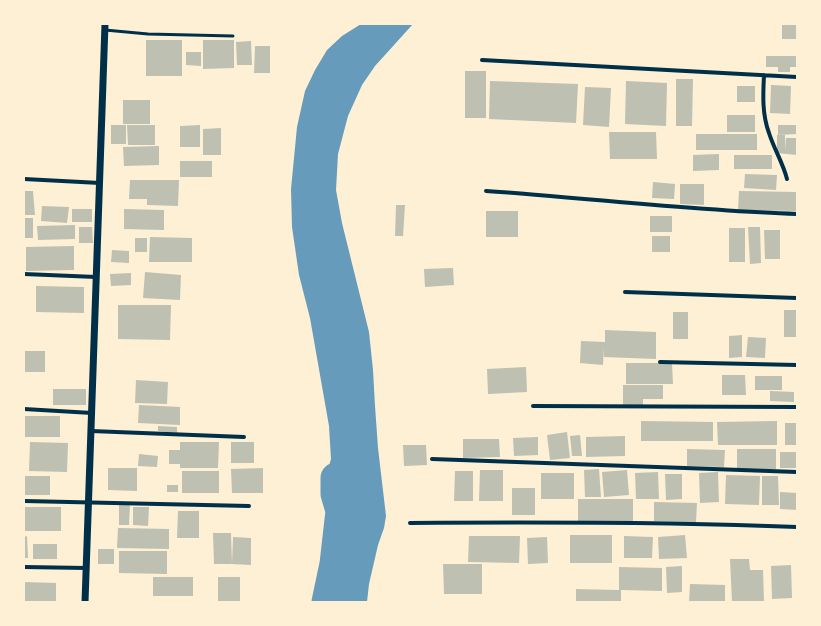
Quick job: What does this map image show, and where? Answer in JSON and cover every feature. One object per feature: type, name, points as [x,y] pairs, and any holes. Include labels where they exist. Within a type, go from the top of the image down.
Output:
[{"type":"street","points":[[85,602],[105,27]]},
{"type":"street","points":[[482,60],[797,77]]},
{"type":"street","points":[[764,75],[763,112],[768,133],[787,179]]},
{"type":"street","points":[[24,180],[100,183]]},
{"type":"street","points":[[486,191],[749,213],[797,214]]},
{"type":"street","points":[[24,274],[96,276]]},
{"type":"street","points":[[624,292],[797,298]]},
{"type":"street","points":[[660,362],[797,365]]},
{"type":"street","points":[[533,406],[797,407]]},
{"type":"street","points":[[24,409],[92,413]]},
{"type":"street","points":[[91,431],[244,437]]},
{"type":"street","points":[[432,459],[797,472]]},
{"type":"street","points":[[24,501],[88,504],[249,506]]},
{"type":"street","points":[[410,523],[560,522],[725,524],[797,527]]},
{"type":"street","points":[[24,567],[86,568]]},
{"type":"lane","points":[[105,27],[148,34],[233,36]]},
{"type":"water","points":[[361,24],[413,24],[375,66],[362,85],[348,116],[338,154],[336,190],[342,223],[369,332],[378,448],[386,516],[369,584],[367,602],[330,602],[340,553],[342,525],[325,487],[326,476],[331,459],[329,426],[310,318],[299,275],[292,227],[291,189],[297,127],[305,91],[327,50],[342,36]]},
{"type":"building","points":[[782,24],[797,24],[797,39],[782,39]]},
{"type":"building","points":[[146,40],[182,40],[182,76],[146,76]]},
{"type":"building","points":[[203,40],[234,40],[234,68],[203,69]]},
{"type":"building","points":[[251,41],[252,65],[237,65],[236,42]]},
{"type":"building","points":[[255,46],[270,46],[270,73],[254,73]]},
{"type":"building","points":[[186,52],[201,52],[201,66],[186,65]]},
{"type":"building","points":[[766,56],[797,56],[797,67],[790,67],[790,72],[778,72],[778,67],[766,67]]},
{"type":"building","points":[[465,71],[486,71],[486,118],[465,118]]},
{"type":"building","points":[[676,79],[693,79],[692,126],[676,126]]},
{"type":"building","points":[[490,81],[578,84],[576,123],[489,119]]},
{"type":"building","points":[[626,81],[667,83],[666,126],[625,124]]},
{"type":"building","points":[[771,85],[791,86],[790,114],[770,113]]},
{"type":"building","points":[[737,86],[755,86],[755,102],[737,102]]},
{"type":"building","points":[[585,87],[611,88],[609,127],[583,125]]},
{"type":"building","points":[[123,100],[150,100],[150,124],[123,124]]},
{"type":"building","points":[[727,115],[755,115],[755,132],[727,132]]},
{"type":"building","points":[[111,125],[126,125],[126,144],[111,144]]},
{"type":"building","points":[[127,125],[155,125],[155,145],[128,145]]},
{"type":"building","points":[[200,125],[200,147],[180,147],[180,126]]},
{"type":"building","points":[[778,125],[797,125],[797,134],[778,135]]},
{"type":"building","points":[[221,128],[221,155],[203,155],[203,129]]},
{"type":"building","points":[[609,132],[656,132],[657,159],[610,159]]},
{"type":"building","points":[[696,134],[757,134],[757,150],[696,150]]},
{"type":"building","points":[[777,135],[785,135],[785,150],[786,138],[797,138],[797,155],[777,153]]},
{"type":"building","points":[[159,146],[159,165],[124,166],[123,147]]},
{"type":"building","points":[[719,154],[719,170],[693,171],[693,155]]},
{"type":"building","points":[[734,155],[772,155],[772,169],[734,169]]},
{"type":"building","points":[[180,161],[212,161],[212,177],[180,177]]},
{"type":"building","points":[[745,174],[777,175],[776,190],[744,188]]},
{"type":"building","points":[[130,180],[179,180],[178,206],[147,205],[147,199],[129,199]]},
{"type":"building","points":[[653,182],[675,184],[674,199],[652,198]]},
{"type":"building","points":[[680,184],[704,184],[704,205],[680,204]]},
{"type":"building","points":[[24,191],[33,191],[35,215],[24,215]]},
{"type":"building","points":[[739,191],[797,192],[797,211],[738,210]]},
{"type":"building","points":[[396,205],[405,205],[403,236],[395,236]]},
{"type":"building","points":[[42,206],[69,207],[67,223],[41,221]]},
{"type":"building","points":[[72,209],[92,209],[92,222],[72,222]]},
{"type":"building","points":[[124,209],[164,210],[164,230],[124,229]]},
{"type":"building","points":[[486,211],[518,211],[518,237],[486,237]]},
{"type":"building","points":[[650,216],[672,216],[672,232],[650,232]]},
{"type":"building","points":[[24,218],[33,218],[33,238],[24,238]]},
{"type":"building","points":[[75,225],[75,239],[38,240],[37,226]]},
{"type":"building","points":[[79,227],[92,227],[93,243],[79,243]]},
{"type":"building","points":[[748,227],[760,227],[761,263],[750,264]]},
{"type":"building","points":[[729,228],[745,228],[745,262],[729,262]]},
{"type":"building","points":[[764,230],[780,230],[780,259],[765,259]]},
{"type":"building","points":[[652,236],[670,236],[670,252],[652,252]]},
{"type":"building","points":[[150,237],[192,238],[192,262],[149,262]]},
{"type":"building","points":[[135,238],[147,238],[147,252],[135,252]]},
{"type":"building","points":[[74,246],[74,270],[26,271],[26,247]]},
{"type":"building","points":[[112,250],[129,251],[129,263],[111,262]]},
{"type":"building","points":[[453,268],[454,285],[425,287],[424,269]]},
{"type":"building","points":[[145,272],[181,275],[180,300],[143,298]]},
{"type":"building","points":[[131,273],[131,285],[111,286],[110,274]]},
{"type":"building","points":[[36,286],[84,287],[84,313],[36,312]]},
{"type":"building","points":[[118,305],[171,305],[170,340],[118,339]]},
{"type":"building","points":[[784,310],[797,310],[797,337],[784,337]]},
{"type":"building","points":[[673,312],[688,312],[688,339],[673,339]]},
{"type":"building","points":[[605,330],[656,332],[656,359],[604,357],[604,347],[603,365],[580,363],[581,341],[605,342]]},
{"type":"building","points":[[742,335],[742,357],[729,358],[729,336]]},
{"type":"building","points":[[748,337],[766,338],[765,358],[746,357]]},
{"type":"building","points":[[24,351],[45,351],[45,372],[24,372]]},
{"type":"building","points":[[626,363],[672,363],[673,384],[626,384]]},
{"type":"building","points":[[526,367],[527,392],[488,394],[487,369]]},
{"type":"building","points":[[722,375],[745,375],[746,395],[722,395]]},
{"type":"building","points":[[755,376],[782,376],[782,390],[755,390]]},
{"type":"building","points":[[136,380],[168,382],[167,404],[135,403]]},
{"type":"building","points":[[623,385],[663,385],[663,399],[643,399],[643,405],[623,405]]},
{"type":"building","points":[[53,389],[86,389],[86,405],[53,405]]},
{"type":"building","points":[[770,391],[794,392],[794,402],[770,401]]},
{"type":"building","points":[[139,405],[180,407],[180,425],[138,423]]},
{"type":"building","points":[[24,416],[60,416],[60,437],[24,437]]},
{"type":"building","points":[[641,421],[713,422],[713,441],[641,441]]},
{"type":"building","points":[[777,421],[777,445],[718,445],[717,422]]},
{"type":"building","points":[[785,423],[797,423],[797,445],[785,445]]},
{"type":"building","points":[[158,426],[177,427],[177,433],[158,431]]},
{"type":"building","points":[[567,432],[570,458],[550,460],[547,435]]},
{"type":"building","points":[[580,435],[582,456],[572,456],[570,436]]},
{"type":"building","points":[[625,436],[625,456],[586,457],[586,437]]},
{"type":"building","points":[[538,437],[538,455],[514,456],[513,438]]},
{"type":"building","points":[[463,439],[499,439],[500,457],[463,458]]},
{"type":"building","points":[[30,442],[68,443],[67,472],[29,471]]},
{"type":"building","points":[[180,442],[219,442],[218,468],[180,468],[180,464],[169,464],[169,450],[180,450]]},
{"type":"building","points":[[231,442],[254,442],[254,463],[231,463]]},
{"type":"building","points":[[403,445],[426,445],[427,465],[404,466]]},
{"type":"building","points":[[687,449],[725,450],[724,467],[687,466]]},
{"type":"building","points":[[737,449],[776,449],[776,469],[737,469]]},
{"type":"building","points":[[780,452],[797,452],[797,468],[780,468]]},
{"type":"building","points":[[139,454],[158,456],[157,467],[138,466]]},
{"type":"building","points":[[108,468],[137,468],[137,491],[108,490]]},
{"type":"building","points":[[263,468],[263,493],[232,493],[231,469]]},
{"type":"building","points":[[599,469],[601,497],[585,497],[584,470]]},
{"type":"building","points":[[480,470],[503,470],[503,501],[479,501]]},
{"type":"building","points":[[627,470],[629,495],[604,497],[602,472]]},
{"type":"building","points":[[182,471],[219,471],[219,493],[182,493]]},
{"type":"building","points":[[455,471],[473,471],[473,501],[454,501]]},
{"type":"building","points":[[658,472],[659,499],[636,499],[635,473]]},
{"type":"building","points":[[718,472],[719,502],[700,503],[699,473]]},
{"type":"building","points":[[541,473],[574,473],[574,499],[541,499]]},
{"type":"building","points":[[665,474],[682,474],[682,499],[666,500]]},
{"type":"building","points":[[726,475],[760,476],[759,505],[725,504]]},
{"type":"building","points":[[24,476],[50,476],[50,495],[24,495]]},
{"type":"building","points":[[762,476],[778,476],[779,505],[762,505]]},
{"type":"building","points":[[167,485],[178,485],[178,492],[167,492]]},
{"type":"building","points":[[512,488],[535,488],[535,515],[512,515]]},
{"type":"building","points":[[780,492],[797,493],[797,510],[780,509]]},
{"type":"building","points":[[578,499],[633,499],[633,522],[578,521]]},
{"type":"building","points":[[654,502],[697,503],[696,522],[654,521]]},
{"type":"building","points":[[119,505],[130,505],[129,525],[119,525]]},
{"type":"building","points":[[24,507],[61,507],[61,531],[24,531]]},
{"type":"building","points":[[133,507],[149,507],[148,526],[133,525]]},
{"type":"building","points":[[178,511],[199,511],[199,538],[177,538]]},
{"type":"building","points":[[118,528],[169,529],[169,549],[117,548]]},
{"type":"building","points":[[213,533],[231,533],[232,564],[214,564]]},
{"type":"building","points":[[570,535],[612,535],[612,563],[570,563]]},
{"type":"building","points":[[685,535],[687,558],[659,559],[658,537]]},
{"type":"building","points":[[27,536],[28,558],[24,558],[24,537]]},
{"type":"building","points":[[469,536],[520,536],[519,563],[468,562]]},
{"type":"building","points":[[624,536],[653,537],[652,558],[624,558]]},
{"type":"building","points":[[233,537],[251,538],[251,565],[232,564]]},
{"type":"building","points":[[547,537],[548,563],[528,564],[527,538]]},
{"type":"building","points":[[33,544],[57,544],[57,559],[33,559]]},
{"type":"building","points":[[98,549],[114,549],[114,564],[98,564]]},
{"type":"building","points":[[119,551],[167,551],[167,574],[119,573]]},
{"type":"building","points":[[730,559],[749,559],[750,570],[763,570],[764,602],[732,602]]},
{"type":"building","points":[[443,564],[482,564],[482,594],[444,594]]},
{"type":"building","points":[[791,565],[792,598],[772,599],[771,566]]},
{"type":"building","points":[[682,566],[682,592],[667,593],[666,567]]},
{"type":"building","points":[[619,567],[662,568],[662,591],[621,590],[621,602],[576,602],[576,589],[619,590]]},
{"type":"building","points":[[153,577],[193,577],[193,596],[153,596]]},
{"type":"building","points":[[218,577],[240,577],[240,602],[218,602]]},
{"type":"building","points":[[24,582],[56,583],[56,602],[24,602]]},
{"type":"building","points":[[690,584],[725,585],[725,602],[689,602]]},
{"type":"waterway","points":[[327,602],[335,564],[341,511],[336,494],[336,478]]}]
